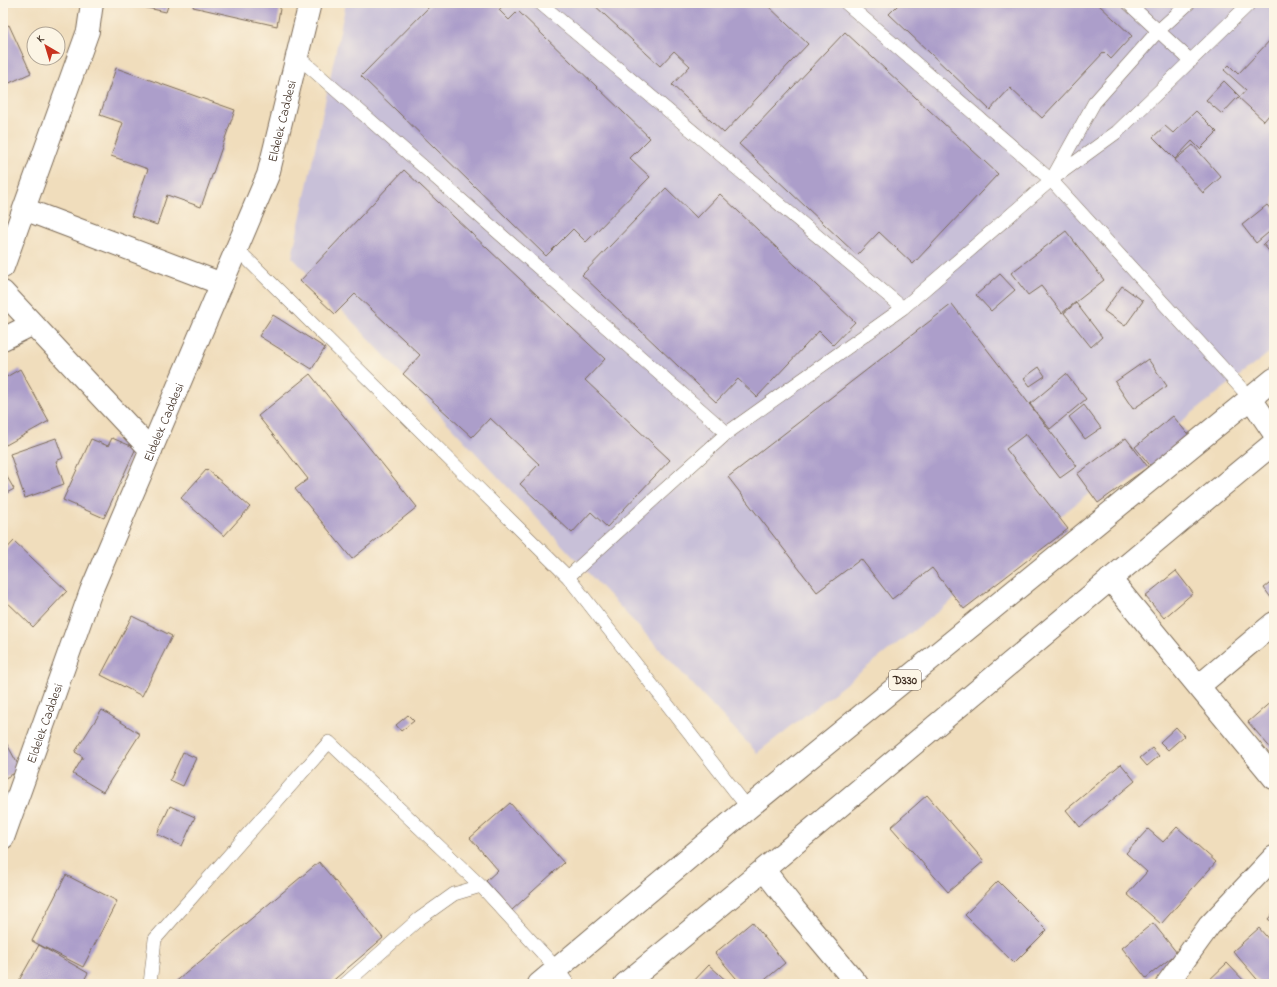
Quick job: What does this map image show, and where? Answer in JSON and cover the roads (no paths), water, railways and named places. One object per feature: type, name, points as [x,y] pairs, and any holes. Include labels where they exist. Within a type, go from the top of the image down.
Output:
[{"type":"street","points":[[3,267],[88,31],[92,3]]},
{"type":"street","name":"Eldelek Caddesi","points":[[3,838],[91,591],[268,175],[310,3]]},
{"type":"street","points":[[24,209],[222,284]]},
{"type":"street","points":[[3,292],[151,450]]},
{"type":"street","points":[[3,339],[33,324]]},
{"type":"street","name":"D330","points":[[539,984],[563,976],[748,808],[1274,379]]},
{"type":"street","points":[[1251,399],[1274,433]]},
{"type":"street","points":[[625,984],[764,870],[1274,443]]},
{"type":"street","points":[[1110,579],[1274,778]]},
{"type":"street","points":[[1199,686],[1274,623]]},
{"type":"street","points":[[1166,984],[1210,926],[1274,857]]},
{"type":"street","points":[[764,870],[795,910],[857,984]]},
{"type":"lane","points":[[540,3],[904,308]]},
{"type":"lane","points":[[846,3],[1051,180],[1251,399]]},
{"type":"lane","points":[[1128,3],[1191,61]]},
{"type":"lane","points":[[1051,180],[1094,103],[1158,31],[1189,3]]},
{"type":"lane","points":[[568,577],[727,433],[904,308],[1051,180],[1117,132],[1250,3]]},
{"type":"lane","points":[[297,56],[727,433]]},
{"type":"lane","points":[[237,249],[568,577],[748,808]]},
{"type":"lane","points":[[150,984],[155,939],[329,742],[481,886],[563,976]]},
{"type":"lane","points":[[345,984],[419,919],[454,894],[481,886]]}]
